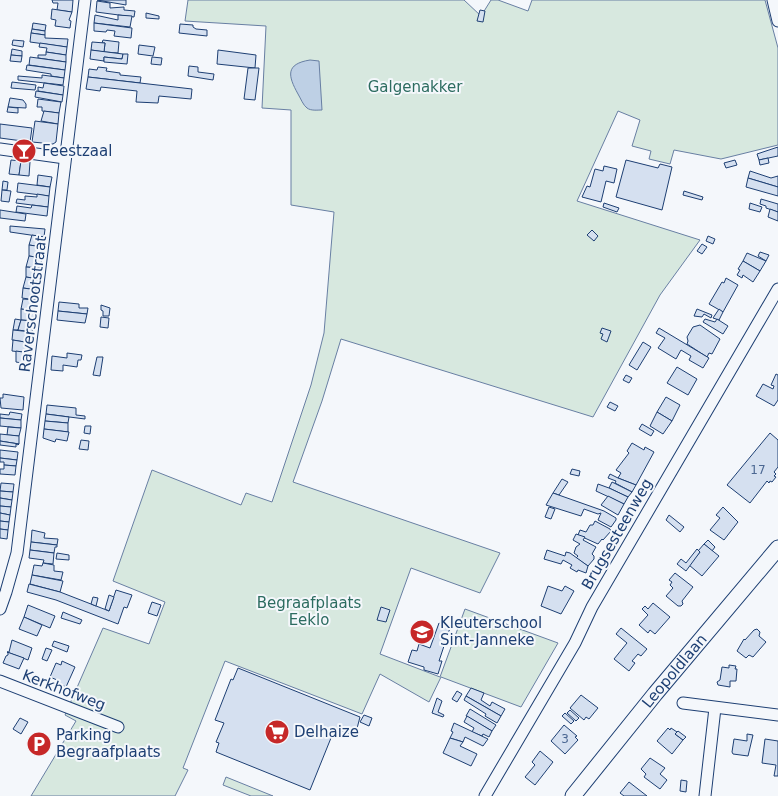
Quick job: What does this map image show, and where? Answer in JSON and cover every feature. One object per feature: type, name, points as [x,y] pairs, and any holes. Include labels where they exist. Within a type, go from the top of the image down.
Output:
[{"type":"main road","name":"Leopoldlaan","points":[[573,796],[655,694],[778,548]]},
{"type":"street","name":"Raverschootstraat","points":[[0,609],[17,553],[85,0]]},
{"type":"street","points":[[773,0],[778,21]]},
{"type":"street","points":[[0,148],[66,158]]},
{"type":"street","name":"Brugsesteenweg","points":[[485,796],[576,643],[592,607],[778,289]]},
{"type":"street","name":"Kerkhofweg","points":[[0,681],[118,727]]},
{"type":"street","points":[[682,703],[778,715]]},
{"type":"street","points":[[705,796],[715,708]]},
{"type":"green space","points":[[188,0],[464,0],[481,16],[491,0],[498,0],[528,11],[532,0],[765,0],[778,48],[778,145],[721,159],[674,150],[670,164],[649,159],[651,151],[632,146],[640,120],[618,111],[577,201],[700,240],[660,295],[593,417],[341,339],[322,401],[293,482],[500,553],[480,593],[411,568],[380,654],[440,677],[465,609],[558,643],[521,707],[441,677],[429,702],[380,674],[362,714],[225,661],[183,768],[188,770],[175,796],[31,796],[76,721],[65,715],[103,628],[149,644],[165,602],[113,581],[152,470],[241,505],[246,493],[272,502],[311,385],[324,333],[334,212],[291,205],[291,110],[262,108],[266,26],[185,21]]},
{"type":"green space","points":[[226,777],[273,796],[251,796],[223,785]]},
{"type":"water","points":[[310,60],[319,61],[322,110],[312,110],[306,107],[292,82],[291,72],[296,64]]},
{"type":"building","points":[[52,0],[73,0],[72,12],[57,10],[58,3],[53,3]]},
{"type":"building","points":[[97,0],[126,0],[126,5]]},
{"type":"building","points":[[97,1],[110,3],[110,8],[124,7],[124,10],[135,11],[134,17],[96,12]]},
{"type":"building","points":[[52,9],[72,12],[69,20],[71,21],[70,28],[55,26],[56,20],[51,19]]},
{"type":"building","points":[[480,10],[485,11],[483,22],[477,21]]},
{"type":"building","points":[[146,13],[159,16],[159,19],[146,18]]},
{"type":"building","points":[[95,15],[118,20],[118,15],[132,16],[130,27],[94,23]]},
{"type":"building","points":[[33,23],[46,25],[45,31],[32,29]]},
{"type":"building","points":[[94,23],[132,28],[131,38],[114,36],[115,31],[94,31]]},
{"type":"building","points":[[180,24],[193,25],[196,29],[207,30],[207,36],[179,33]]},
{"type":"building","points":[[32,29],[45,31],[45,35],[31,33]]},
{"type":"building","points":[[31,33],[45,35],[45,38],[68,39],[67,47],[30,42]]},
{"type":"building","points":[[13,40],[24,41],[23,47],[12,45]]},
{"type":"building","points":[[103,40],[119,42],[118,53],[104,52],[105,43],[102,43]]},
{"type":"building","points":[[92,42],[105,43],[104,52],[91,50]]},
{"type":"building","points":[[40,43],[67,47],[66,55],[46,52],[47,48],[39,47]]},
{"type":"building","points":[[139,45],[155,47],[153,56],[138,54]]},
{"type":"building","points":[[12,49],[22,51],[22,56],[11,55]]},
{"type":"building","points":[[91,50],[123,54],[122,59],[104,57],[104,61],[90,59]]},
{"type":"building","points":[[218,50],[256,55],[255,68],[217,64]]},
{"type":"building","points":[[46,52],[66,55],[66,62],[38,58],[38,55],[46,55]]},
{"type":"building","points":[[123,54],[128,54],[127,64],[104,62],[104,57],[122,59]]},
{"type":"building","points":[[11,55],[22,56],[21,62],[10,61]]},
{"type":"building","points":[[30,57],[66,62],[65,70],[29,65]]},
{"type":"building","points":[[152,57],[162,58],[161,65],[151,64]]},
{"type":"building","points":[[27,65],[65,70],[64,78],[26,70]]},
{"type":"building","points":[[189,66],[198,67],[198,72],[214,74],[213,80],[188,76]]},
{"type":"building","points":[[98,67],[107,68],[106,71],[120,73],[120,75],[141,77],[140,83],[88,77],[89,69],[97,70]]},
{"type":"building","points":[[248,68],[259,68],[255,100],[244,99]]},
{"type":"building","points":[[42,75],[64,78],[63,85],[18,80],[18,76],[42,78]]},
{"type":"building","points":[[88,77],[192,89],[191,99],[159,96],[158,103],[136,102],[137,91],[101,87],[100,91],[86,89]]},
{"type":"building","points":[[12,82],[36,85],[35,90],[11,88]]},
{"type":"building","points":[[44,83],[64,86],[63,95],[38,91],[38,87],[43,88]]},
{"type":"building","points":[[36,91],[63,95],[62,102],[35,97]]},
{"type":"building","points":[[10,98],[23,100],[26,108],[8,107]]},
{"type":"building","points":[[38,99],[61,102],[59,113],[42,111],[42,107],[37,107]]},
{"type":"building","points":[[8,107],[18,108],[18,113],[7,112]]},
{"type":"building","points":[[44,111],[59,113],[58,124],[41,121]]},
{"type":"building","points":[[35,121],[58,124],[56,142],[53,144],[32,142]]},
{"type":"building","points":[[0,124],[32,128],[30,142],[0,138]]},
{"type":"building","points":[[778,147],[778,156],[759,160],[757,154]]},
{"type":"building","points":[[768,158],[769,163],[760,165],[759,160]]},
{"type":"building","points":[[11,160],[21,161],[19,175],[9,174]]},
{"type":"building","points":[[626,160],[658,168],[660,164],[672,167],[662,210],[616,197]]},
{"type":"building","points":[[735,160],[737,165],[726,168],[724,163]]},
{"type":"building","points":[[21,161],[30,162],[29,176],[19,175]]},
{"type":"building","points":[[604,166],[617,169],[614,183],[606,181],[601,202],[582,197],[587,186],[590,187],[595,169],[603,171]]},
{"type":"building","points":[[750,171],[771,178],[778,176],[778,187],[748,178]]},
{"type":"building","points":[[38,175],[52,177],[50,187],[37,185]]},
{"type":"building","points":[[748,178],[778,187],[778,196],[746,187]]},
{"type":"building","points":[[3,181],[8,182],[7,190],[2,190]]},
{"type":"building","points":[[18,183],[50,187],[49,196],[17,192]]},
{"type":"building","points":[[2,190],[11,191],[9,202],[1,201]]},
{"type":"building","points":[[684,191],[703,197],[702,200],[683,195]]},
{"type":"building","points":[[37,194],[49,196],[48,207],[16,203],[17,199],[25,200],[25,196],[37,197]]},
{"type":"building","points":[[761,199],[778,204],[778,212],[760,204]]},
{"type":"building","points":[[604,203],[619,208],[617,212],[603,207]]},
{"type":"building","points":[[750,203],[762,207],[760,212],[749,209]]},
{"type":"building","points":[[32,205],[48,207],[47,216],[16,212],[17,206],[31,208]]},
{"type":"building","points":[[770,209],[778,212],[778,221],[768,217]]},
{"type":"building","points":[[0,210],[26,214],[25,221],[0,218]]},
{"type":"building","points":[[10,226],[45,229],[44,237],[10,232]]},
{"type":"building","points":[[592,230],[598,236],[594,241],[587,235]]},
{"type":"building","points":[[32,235],[44,237],[43,247],[29,245]]},
{"type":"building","points":[[708,236],[715,239],[713,244],[706,241]]},
{"type":"building","points":[[702,244],[707,247],[702,254],[697,251]]},
{"type":"building","points":[[29,245],[43,247],[42,258],[29,256]]},
{"type":"building","points":[[760,252],[769,255],[766,261],[758,256]]},
{"type":"building","points":[[747,253],[766,261],[760,271],[743,261]]},
{"type":"building","points":[[29,256],[42,258],[40,268],[26,267]]},
{"type":"building","points":[[743,261],[760,271],[753,282],[743,275],[742,278],[737,275]]},
{"type":"building","points":[[26,267],[40,268],[39,279],[26,277]]},
{"type":"building","points":[[26,277],[39,279],[38,290],[23,288]]},
{"type":"building","points":[[726,278],[738,285],[723,312],[709,304]]},
{"type":"building","points":[[23,288],[38,290],[36,300],[22,298]]},
{"type":"building","points":[[23,299],[36,300],[35,311],[21,309]]},
{"type":"building","points":[[59,302],[79,304],[79,308],[88,308],[87,314],[58,311]]},
{"type":"building","points":[[101,305],[110,308],[109,316],[103,316]]},
{"type":"building","points":[[21,309],[35,311],[34,321],[21,320]]},
{"type":"building","points":[[697,309],[712,315],[711,318],[704,314],[702,317],[694,316]]},
{"type":"building","points":[[719,309],[723,312],[719,320],[713,318]]},
{"type":"building","points":[[58,311],[87,314],[85,323],[57,320]]},
{"type":"building","points":[[101,317],[109,318],[108,328],[100,327]]},
{"type":"building","points":[[15,319],[21,320],[18,330],[13,330]]},
{"type":"building","points":[[705,319],[715,322],[717,319],[728,326],[723,334],[703,322]]},
{"type":"building","points":[[21,320],[34,321],[32,332],[18,330]]},
{"type":"building","points":[[700,325],[720,339],[712,354],[709,353],[707,357],[687,344],[687,337],[693,327]]},
{"type":"building","points":[[602,328],[611,331],[607,342],[601,339],[603,334],[600,333]]},
{"type":"building","points":[[659,328],[709,358],[703,368],[689,360],[691,356],[681,350],[676,359],[658,348],[665,338],[656,333]]},
{"type":"building","points":[[13,330],[32,332],[31,343],[12,340]]},
{"type":"building","points":[[13,340],[31,343],[30,353],[12,351]]},
{"type":"building","points":[[643,342],[651,347],[637,370],[629,365]]},
{"type":"building","points":[[16,351],[30,353],[28,364],[16,362]]},
{"type":"building","points":[[67,353],[82,355],[81,360],[78,360],[77,367],[63,365],[63,371],[51,370],[52,356],[67,358]]},
{"type":"building","points":[[97,357],[103,357],[100,376],[93,375]]},
{"type":"building","points":[[677,367],[697,379],[688,395],[667,383]]},
{"type":"building","points":[[776,374],[778,375],[778,400],[774,406],[756,396],[763,384],[773,389],[774,386],[771,385]]},
{"type":"building","points":[[626,375],[632,378],[629,383],[623,380]]},
{"type":"building","points":[[3,394],[24,397],[23,410],[1,408],[0,398],[3,398]]},
{"type":"building","points":[[666,397],[680,405],[672,421],[657,412]]},
{"type":"building","points":[[610,402],[618,406],[615,411],[607,407]]},
{"type":"building","points":[[47,405],[76,408],[76,415],[85,416],[85,419],[46,414]]},
{"type":"building","points":[[10,412],[22,414],[21,420],[0,418],[0,414],[9,415]]},
{"type":"building","points":[[657,412],[672,421],[663,434],[650,426]]},
{"type":"building","points":[[46,414],[69,417],[68,423],[45,421]]},
{"type":"building","points":[[0,418],[21,420],[21,428],[0,426]]},
{"type":"building","points":[[45,421],[68,423],[68,432],[44,429]]},
{"type":"building","points":[[642,424],[654,431],[651,436],[639,429]]},
{"type":"building","points":[[85,426],[91,426],[90,434],[84,433]]},
{"type":"building","points":[[8,427],[21,428],[19,436],[7,435]]},
{"type":"building","points":[[44,429],[69,432],[67,441],[56,439],[55,442],[43,438]]},
{"type":"building","points":[[770,433],[778,440],[778,467],[774,472],[776,477],[772,482],[770,481],[769,483],[767,481],[750,503],[727,485]]},
{"type":"building","points":[[0,434],[19,436],[19,444],[0,441]]},
{"type":"building","points":[[81,440],[89,441],[88,450],[79,449]]},
{"type":"building","points":[[0,441],[19,444],[16,444],[16,447],[0,445]]},
{"type":"building","points":[[632,443],[644,450],[645,447],[654,452],[636,485],[618,478],[621,473],[616,470],[629,453],[627,451]]},
{"type":"building","points":[[0,450],[18,452],[17,460],[0,458]]},
{"type":"building","points":[[0,458],[17,460],[16,466],[4,465],[4,462],[0,462]]},
{"type":"building","points":[[4,465],[16,466],[15,475],[0,474],[0,469],[4,469]]},
{"type":"building","points":[[572,469],[580,471],[579,476],[570,474]]},
{"type":"building","points":[[610,474],[636,485],[632,492],[608,478]]},
{"type":"building","points":[[562,479],[568,482],[559,495],[553,493]]},
{"type":"building","points":[[612,482],[632,492],[628,497],[609,488]]},
{"type":"building","points":[[1,483],[14,484],[13,492],[0,491]]},
{"type":"building","points":[[598,484],[628,497],[624,504],[596,491]]},
{"type":"building","points":[[0,491],[13,492],[12,500],[0,498]]},
{"type":"building","points":[[553,493],[604,511],[616,518],[616,520],[611,527],[598,520],[601,513],[598,514],[584,509],[581,516],[546,505]]},
{"type":"building","points":[[608,496],[624,504],[618,515],[601,505]]},
{"type":"building","points":[[0,498],[12,500],[11,507],[0,506]]},
{"type":"building","points":[[0,506],[11,507],[10,515],[0,513]]},
{"type":"building","points":[[549,507],[555,509],[551,519],[545,517]]},
{"type":"building","points":[[723,507],[738,522],[724,540],[710,530],[720,518],[716,515]]},
{"type":"building","points":[[0,513],[10,515],[9,522],[0,521]]},
{"type":"building","points":[[669,515],[684,527],[680,532],[666,520]]},
{"type":"building","points":[[0,521],[9,522],[8,530],[0,529]]},
{"type":"building","points":[[595,521],[611,531],[598,544],[578,535],[580,530],[586,532]]},
{"type":"building","points":[[0,529],[8,530],[7,539],[0,538]]},
{"type":"building","points":[[32,530],[45,533],[44,538],[58,539],[57,545],[31,542]]},
{"type":"building","points":[[576,534],[585,537],[583,540],[596,547],[592,554],[594,559],[588,566],[576,558],[578,556],[574,553],[576,547],[580,544],[573,540]]},
{"type":"building","points":[[708,540],[715,547],[712,551],[704,544]]},
{"type":"building","points":[[31,542],[57,545],[57,547],[55,547],[54,553],[30,550]]},
{"type":"building","points":[[704,544],[719,556],[702,576],[689,565]]},
{"type":"building","points":[[697,549],[700,552],[686,571],[677,564],[681,559],[686,563]]},
{"type":"building","points":[[30,550],[54,553],[53,564],[43,563],[44,560],[29,558]]},
{"type":"building","points":[[547,550],[565,556],[566,552],[570,553],[588,566],[586,573],[578,570],[577,572],[570,568],[572,565],[563,560],[561,564],[544,559]]},
{"type":"building","points":[[57,553],[69,555],[69,560],[56,559]]},
{"type":"building","points":[[43,563],[54,565],[54,571],[63,572],[61,580],[32,575],[34,565],[42,566]]},
{"type":"building","points":[[675,573],[693,587],[682,601],[683,604],[681,606],[678,606],[666,596],[673,588],[670,585],[672,582],[669,580]]},
{"type":"building","points":[[32,575],[63,581],[60,592],[30,584]]},
{"type":"building","points":[[29,584],[60,592],[109,611],[116,590],[132,595],[127,608],[124,607],[118,624],[56,600],[27,592]]},
{"type":"building","points":[[548,586],[562,591],[565,586],[574,591],[561,614],[541,606]]},
{"type":"building","points":[[109,595],[114,597],[109,611],[105,609]]},
{"type":"building","points":[[93,597],[98,598],[96,606],[91,604]]},
{"type":"building","points":[[152,602],[161,605],[157,616],[148,613]]},
{"type":"building","points":[[653,603],[670,617],[655,634],[650,630],[648,633],[639,625],[648,615],[642,609],[645,606],[648,609]]},
{"type":"building","points":[[28,605],[55,616],[50,628],[24,617]]},
{"type":"building","points":[[381,607],[390,610],[386,622],[377,620]]},
{"type":"building","points":[[63,612],[82,620],[80,624],[61,618]]},
{"type":"building","points":[[24,617],[42,625],[37,636],[19,629]]},
{"type":"building","points":[[439,623],[450,628],[439,661],[442,661],[438,674],[408,662],[412,650],[417,651],[419,644],[430,648]]},
{"type":"building","points":[[621,628],[647,649],[641,656],[638,654],[632,661],[635,663],[629,671],[614,659],[627,643],[616,634]]},
{"type":"building","points":[[757,629],[760,632],[759,636],[766,642],[753,657],[749,655],[746,658],[737,651],[744,639]]},
{"type":"building","points":[[12,640],[32,648],[28,660],[7,652],[9,652]]},
{"type":"building","points":[[54,641],[69,646],[67,652],[52,646]]},
{"type":"building","points":[[46,648],[52,650],[47,661],[42,659]]},
{"type":"building","points":[[7,652],[24,658],[19,669],[3,663],[8,655]]},
{"type":"building","points":[[62,661],[75,667],[66,687],[50,677],[56,663],[61,665]]},
{"type":"building","points":[[729,665],[736,666],[736,681],[730,681],[730,687],[718,685],[717,682],[720,680],[722,667],[729,668]]},
{"type":"building","name":"Delhaize","points":[[238,668],[360,717],[355,736],[335,728],[310,790],[216,752],[219,743],[216,742],[224,723],[215,720],[231,679],[233,680]]},
{"type":"building","points":[[471,688],[484,693],[481,700],[490,706],[492,702],[505,709],[501,716],[466,696]]},
{"type":"building","points":[[457,691],[462,694],[457,702],[452,699]]},
{"type":"building","points":[[581,695],[598,708],[589,719],[586,717],[584,720],[570,708]]},
{"type":"building","points":[[466,696],[501,716],[497,723],[464,700]]},
{"type":"building","points":[[437,698],[442,701],[438,712],[444,715],[443,717],[432,713]]},
{"type":"building","points":[[470,709],[496,725],[492,731],[466,716]]},
{"type":"building","points":[[570,710],[579,718],[576,721],[567,713]]},
{"type":"building","points":[[565,713],[574,721],[571,724],[562,716]]},
{"type":"building","points":[[364,715],[372,718],[369,726],[360,722]]},
{"type":"building","points":[[467,716],[492,731],[489,737],[472,732],[474,728],[464,722]]},
{"type":"building","points":[[20,718],[28,722],[21,734],[13,729]]},
{"type":"building","points":[[454,723],[488,739],[483,746],[465,737],[463,742],[450,738]]},
{"type":"building","points":[[564,725],[577,736],[575,737],[578,740],[565,754],[551,741]]},
{"type":"building","points":[[668,728],[677,732],[675,734],[683,740],[672,754],[657,741]]},
{"type":"building","points":[[678,731],[686,737],[683,740],[675,734]]},
{"type":"building","points":[[747,734],[753,735],[748,756],[733,754],[734,739],[747,741]]},
{"type":"building","points":[[450,738],[463,742],[460,746],[477,754],[471,766],[443,753]]},
{"type":"building","points":[[765,739],[778,741],[778,776],[774,776],[776,765],[762,763]]},
{"type":"building","points":[[540,751],[553,762],[535,785],[525,777],[535,765],[532,762]]},
{"type":"building","points":[[650,758],[665,768],[660,774],[667,780],[660,789],[644,777],[646,774],[641,769]]},
{"type":"building","points":[[681,780],[687,781],[686,792],[680,791]]},
{"type":"building","points":[[629,782],[647,796],[624,796],[620,793]]},
{"type":"place","name":"Feestzaal","points":[[24,151]]},
{"type":"place","name":"Kleuterschool Sint-Janneke","points":[[422,632]]},
{"type":"place","name":"Delhaize","points":[[277,732]]},
{"type":"place","name":"Parking Begraafplaats","points":[[39,744]]},
{"type":"park label","name":"Galgenakker","points":[[415,87]]},
{"type":"park label","name":"Begraafplaats Eeklo","points":[[309,612]]}]
